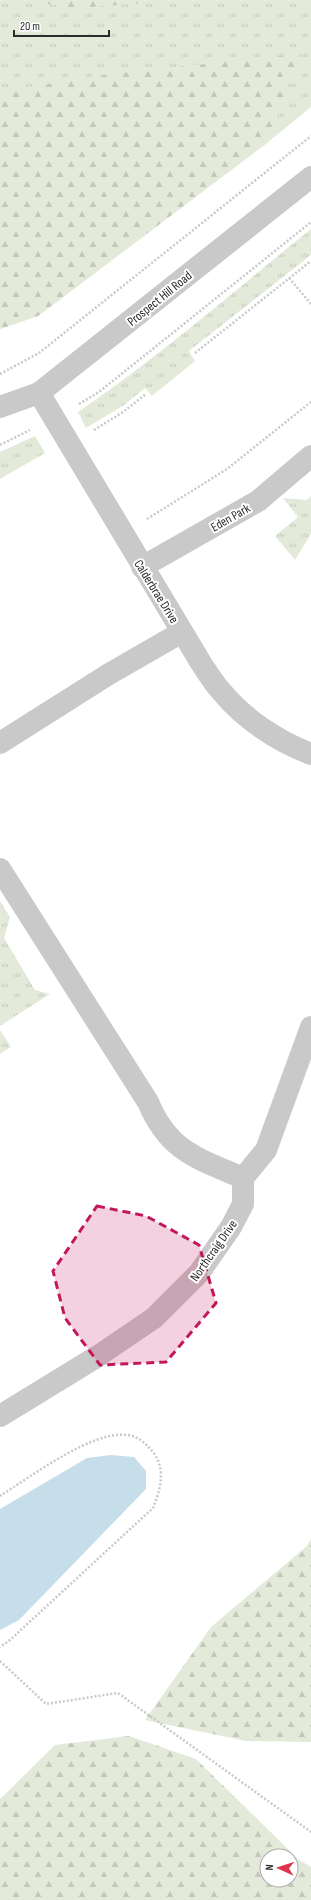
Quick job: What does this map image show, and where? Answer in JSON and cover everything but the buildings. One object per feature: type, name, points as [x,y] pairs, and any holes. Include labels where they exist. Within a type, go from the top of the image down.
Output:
[{"type":"street","name":"Prospect Hill Road","points":[[0,407],[39,393],[311,177]]},
{"type":"street","name":"Calderbrae Drive","points":[[39,393],[142,567],[201,663],[221,691],[251,719],[287,744],[311,754]]},
{"type":"street","name":"Eden Park","points":[[142,567],[258,501],[311,456]]},
{"type":"street","points":[[0,742],[109,674],[182,632]]},
{"type":"street","points":[[0,869],[148,1102],[156,1120],[170,1139],[190,1154],[243,1178],[266,1150],[311,1027]]},
{"type":"street","name":"Northcraig Drive","points":[[0,1416],[98,1356],[154,1318],[199,1273],[231,1227],[243,1204],[243,1178]]},
{"type":"path","points":[[0,374],[39,353],[311,136]]},
{"type":"path","points":[[0,445],[54,419],[99,392],[311,222]]},
{"type":"path","points":[[195,353],[311,261]]},
{"type":"path","points":[[289,278],[311,304]]},
{"type":"path","points":[[69,445],[123,412],[146,394]]},
{"type":"path","points":[[122,534],[227,469],[311,402]]},
{"type":"path","points":[[0,1496],[64,1456],[94,1440],[111,1435],[128,1434],[143,1441],[156,1455],[161,1475],[161,1490],[153,1508],[10,1640],[0,1647]]},
{"type":"path","points":[[0,1661],[46,1704],[118,1693],[311,1832]]},
{"type":"highlighted area","points":[[97,1206],[146,1216],[199,1245],[216,1303],[166,1362],[100,1365],[65,1318],[53,1271]]},
{"type":"green space","points":[[0,0],[311,0],[311,107],[267,143],[38,316],[0,329]]},
{"type":"green space","points":[[21,0],[186,0],[77,8]]},
{"type":"green space","points":[[301,54],[267,143],[38,316],[0,329],[0,92],[101,75]]},
{"type":"green space","points":[[311,229],[311,255],[189,351],[195,361],[152,396],[145,388],[124,405],[86,428],[78,412],[167,346]]},
{"type":"green space","points":[[35,436],[45,453],[0,479],[0,452]]},
{"type":"green space","points":[[311,496],[311,534],[295,560],[275,536],[298,517],[283,498],[307,500]]},
{"type":"green space","points":[[0,901],[10,917],[4,938],[35,990],[50,994],[0,1026]]},
{"type":"green space","points":[[0,1030],[11,1047],[0,1054]]},
{"type":"green space","points":[[311,1538],[311,1742],[246,1741],[145,1720],[211,1627],[307,1546]]},
{"type":"green space","points":[[129,1736],[196,1759],[287,1848],[259,1848],[259,1888],[299,1888],[299,1860],[311,1867],[311,1900],[0,1900],[0,1799],[55,1745]]},
{"type":"water","points":[[111,1455],[134,1457],[146,1471],[146,1489],[19,1620],[0,1630],[0,1509],[87,1458]]}]
